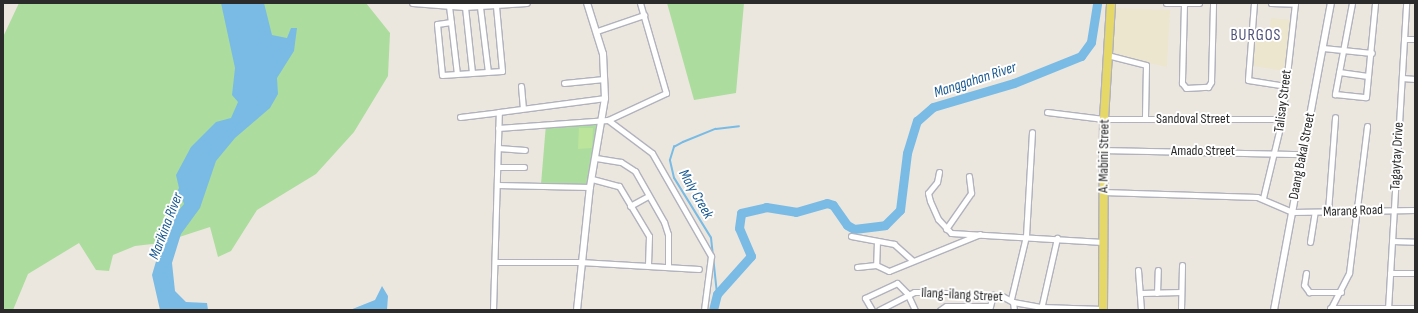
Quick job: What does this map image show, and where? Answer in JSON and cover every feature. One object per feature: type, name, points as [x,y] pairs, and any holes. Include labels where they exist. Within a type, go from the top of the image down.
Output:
[{"type":"main road","name":"A. Mabini Street","points":[[1103,310],[1103,150],[1111,3]]},
{"type":"street","points":[[413,3],[465,7],[527,3]]},
{"type":"street","points":[[577,310],[580,262],[590,187],[606,120],[604,79],[596,32],[587,3]]},
{"type":"street","points":[[498,128],[606,120],[666,93],[640,3]]},
{"type":"street","points":[[1166,3],[1198,3]]},
{"type":"street","points":[[1184,4],[1182,83],[1186,88],[1208,88],[1211,82],[1213,3]]},
{"type":"street","points":[[1254,3],[1248,80],[1284,86]]},
{"type":"street","points":[[1271,3],[1295,3]]},
{"type":"street","name":"Talisay Street","points":[[1263,198],[1276,151],[1282,119],[1284,86],[1295,3]]},
{"type":"street","name":"Daang Bakal Street","points":[[1274,310],[1331,3]]},
{"type":"street","points":[[1352,3],[1335,94],[1366,97],[1372,52],[1375,3]]},
{"type":"street","name":"Tagaytay Drive","points":[[1388,309],[1406,3]]},
{"type":"street","points":[[449,6],[457,74]]},
{"type":"street","points":[[480,6],[488,72]]},
{"type":"street","points":[[451,22],[437,24],[442,75],[502,71],[496,6]]},
{"type":"street","points":[[465,7],[472,74]]},
{"type":"street","points":[[596,32],[644,15]]},
{"type":"street","points":[[1404,39],[1415,39]]},
{"type":"street","points":[[1323,48],[1372,52]]},
{"type":"street","points":[[1107,55],[1146,65],[1145,119]]},
{"type":"street","points":[[1339,72],[1368,76]]},
{"type":"street","points":[[1402,78],[1415,80]]},
{"type":"street","points":[[564,83],[604,79]]},
{"type":"street","points":[[521,86],[523,107]]},
{"type":"street","points":[[460,117],[523,107],[605,98]]},
{"type":"street","points":[[493,310],[496,262],[499,112]]},
{"type":"street","name":"Sandoval Street","points":[[1047,112],[1104,118],[1282,119]]},
{"type":"street","points":[[1328,211],[1334,117]]},
{"type":"street","points":[[606,120],[652,153],[711,256],[704,310]]},
{"type":"street","points":[[1330,309],[1341,292],[1349,272],[1359,210],[1367,126]]},
{"type":"street","points":[[1014,310],[1012,300],[1026,236],[1032,132]]},
{"type":"street","points":[[498,148],[525,150]]},
{"type":"street","name":"Amado Street","points":[[1103,150],[1276,151],[1302,154]]},
{"type":"street","points":[[596,158],[621,162],[630,168],[648,196],[668,234],[668,267]]},
{"type":"street","points":[[498,167],[524,167]]},
{"type":"street","points":[[939,172],[928,195],[946,229],[951,233],[983,233],[1103,242]]},
{"type":"street","points":[[946,229],[971,193],[969,176]]},
{"type":"street","points":[[592,179],[619,186],[649,236],[648,265]]},
{"type":"street","points":[[498,185],[590,187]]},
{"type":"street","points":[[1103,192],[1263,198],[1292,212]]},
{"type":"street","points":[[630,206],[648,196]]},
{"type":"street","name":"Marang Road","points":[[1292,212],[1415,210]]},
{"type":"street","points":[[1310,242],[1314,212]]},
{"type":"street","points":[[857,267],[876,264],[889,271],[983,233]]},
{"type":"street","points":[[851,236],[894,244],[913,261]]},
{"type":"street","points":[[1041,308],[1057,238]]},
{"type":"street","points":[[876,264],[877,240]]},
{"type":"street","points":[[1392,241],[1415,242]]},
{"type":"street","points":[[496,262],[580,262],[699,269]]},
{"type":"street","points":[[1181,310],[1182,265]]},
{"type":"street","points":[[1138,270],[1141,293],[1141,310]]},
{"type":"street","points":[[1157,293],[1158,270]]},
{"type":"street","points":[[1306,273],[1304,285],[1309,292],[1341,292]]},
{"type":"street","points":[[1390,274],[1415,273]]},
{"type":"street","points":[[872,310],[865,298],[897,283],[907,295],[915,310]]},
{"type":"street","name":"Ilang-ilang Street","points":[[907,295],[914,292],[993,295],[1041,308],[1103,310]]},
{"type":"street","points":[[1141,293],[1181,292]]},
{"type":"street","points":[[879,310],[907,295]]},
{"type":"street","points":[[940,310],[946,306],[988,308],[993,295]]},
{"type":"street","points":[[1330,309],[1415,308]]},
{"type":"shaded area","points":[[1115,8],[1170,10],[1167,67],[1112,55]]},
{"type":"shaded area","points":[[1271,18],[1292,20],[1285,71],[1253,66],[1256,38],[1268,39]]},
{"type":"green space","points":[[19,3],[366,3],[390,33],[388,76],[354,132],[316,174],[257,210],[231,251],[218,257],[210,227],[161,243],[135,246],[113,255],[109,271],[96,270],[79,243],[28,274],[13,310],[3,310],[3,37]]},
{"type":"green space","points":[[667,3],[744,3],[736,93],[694,100]]},
{"type":"green space","points":[[600,119],[588,186],[541,184],[546,124]]},
{"type":"green space","points":[[579,128],[593,128],[592,148],[578,149]]},
{"type":"water","points":[[221,3],[264,3],[272,35],[287,38],[291,28],[297,28],[294,51],[277,78],[278,94],[270,108],[235,138],[216,161],[200,208],[181,234],[172,263],[175,291],[186,302],[207,303],[208,310],[160,310],[152,275],[167,224],[184,204],[181,196],[175,196],[179,188],[176,175],[191,147],[216,122],[231,118],[238,102],[232,95],[235,68]]},
{"type":"water","points":[[382,286],[388,296],[387,310],[350,310],[375,300]]},
{"type":"waterway","name":"Manggahan River","points":[[713,310],[717,294],[751,256],[739,228],[741,213],[766,207],[796,212],[827,203],[833,205],[847,225],[854,229],[885,225],[900,210],[907,153],[917,121],[933,107],[1014,83],[1081,56],[1091,42],[1097,3]]},
{"type":"waterway","name":"Maly Creek","points":[[717,294],[711,238],[674,178],[670,160],[674,147],[683,142],[716,129],[739,126]]},
{"type":"district","name":"BURGOS","points":[[1256,36]]},
{"type":"water label","name":"Marikina River","points":[[166,226]]}]
